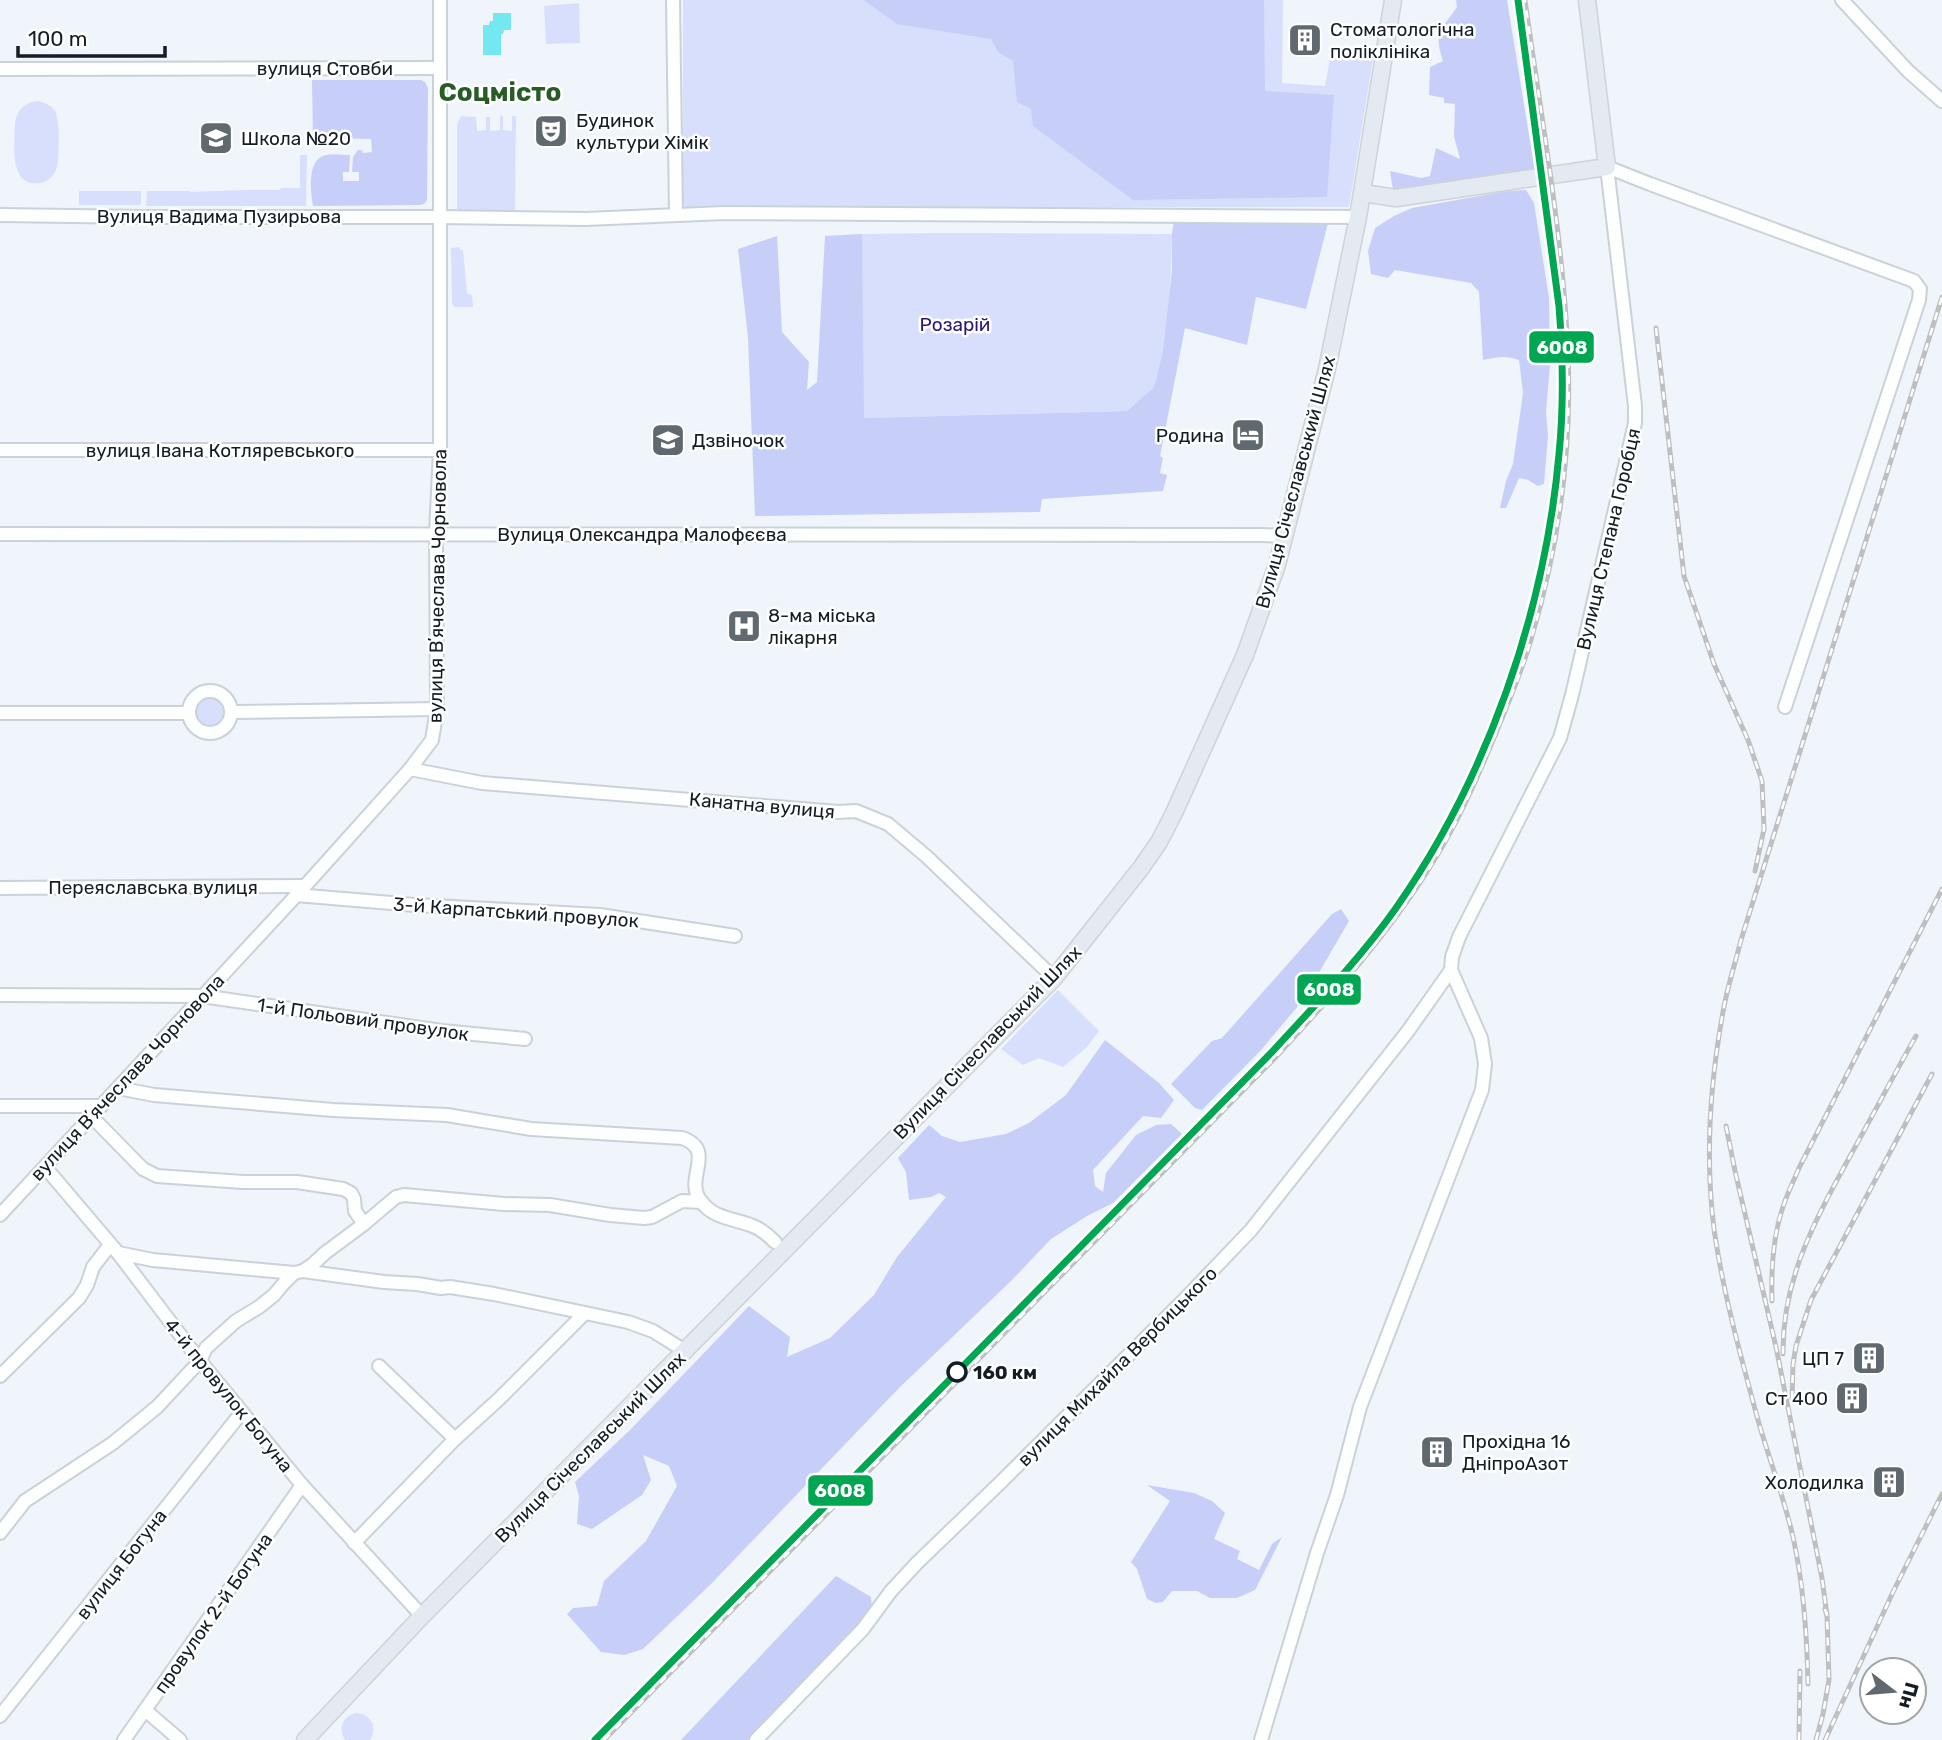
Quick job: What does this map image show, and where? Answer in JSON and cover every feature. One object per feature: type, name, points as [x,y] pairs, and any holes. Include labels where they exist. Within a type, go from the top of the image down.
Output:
[{"type":"main road","name":"Вулиця Січеславський Шлях","points":[[305,1740],[422,1616],[1054,978],[1159,842],[1245,655],[1277,565],[1327,369],[1359,217],[1393,0]]},
{"type":"main road","name":"Вулиця Степана Горобця","points":[[1587,0],[1607,167]]},
{"type":"main road","points":[[1363,193],[1396,198],[1607,167]]},
{"type":"street","name":"вулиця Вʼячеслава Чорновола","points":[[0,1215],[301,890],[410,769],[432,740],[437,709],[436,534],[440,450],[440,0]]},
{"type":"street","points":[[673,0],[676,215]]},
{"type":"street","points":[[1842,0],[1908,71],[1942,100]]},
{"type":"street","name":"вулиця Стовби","points":[[0,69],[439,68]]},
{"type":"street","points":[[1607,167],[1914,281],[1920,289],[1919,300],[1785,707]]},
{"type":"street","name":"Вулиця Степана Горобця","points":[[1451,970],[1452,957],[1460,937],[1560,738],[1573,695],[1635,423],[1607,167]]},
{"type":"street","name":"Вулиця Вадима Пузирьова","points":[[0,215],[586,219],[724,213],[1359,217]]},
{"type":"street","name":"вулиця Івана Котляревського","points":[[0,450],[440,450]]},
{"type":"street","name":"Вулиця Олександра Малофєєва","points":[[0,534],[1284,536]]},
{"type":"street","points":[[210,690],[228,699],[232,712],[227,725],[221,730],[207,733],[195,726],[189,713],[197,695],[210,690]]},
{"type":"street","points":[[232,712],[437,709]]},
{"type":"street","points":[[0,713],[189,713]]},
{"type":"street","name":"Канатна вулиця","points":[[410,769],[482,783],[838,812],[856,811],[888,824],[926,856],[1054,978]]},
{"type":"street","points":[[317,872],[321,898]]},
{"type":"street","name":"Переяславська вулиця","points":[[0,888],[301,890]]},
{"type":"street","name":"3-й Карпатський провулок","points":[[301,890],[321,898],[600,915],[735,936]]},
{"type":"street","points":[[1261,1740],[1337,1494],[1360,1407],[1482,1090],[1485,1064],[1480,1038],[1451,970]]},
{"type":"street","name":"вулиця Михайла Вербицького","points":[[756,1740],[863,1629],[891,1591],[917,1563],[1002,1482],[1251,1230],[1408,1031],[1451,970]]},
{"type":"street","name":"1-й Польовий провулок","points":[[0,995],[202,996],[379,1023],[526,1039]]},
{"type":"street","points":[[118,1088],[166,1096],[333,1110],[447,1115],[531,1129],[682,1138],[692,1141],[700,1157],[695,1181],[698,1198],[720,1217],[754,1226],[775,1242]]},
{"type":"street","points":[[0,1106],[101,1106]]},
{"type":"street","points":[[92,1117],[150,1174],[243,1182],[297,1182],[343,1189],[351,1193],[355,1211],[365,1224]]},
{"type":"street","name":"4-й провулок Богуна","points":[[44,1167],[114,1249],[200,1361],[302,1485],[422,1616]]},
{"type":"street","points":[[0,1533],[25,1501],[113,1443],[157,1407],[200,1361],[206,1348],[236,1321],[274,1295],[284,1283],[365,1224],[396,1197],[404,1195],[504,1204],[550,1205],[644,1218],[652,1217],[682,1201],[702,1202]]},
{"type":"street","points":[[0,1376],[79,1298],[93,1267],[114,1249],[153,1260],[450,1287],[494,1294],[628,1322],[653,1331],[685,1351]]},
{"type":"street","points":[[354,1543],[455,1439],[509,1390],[584,1314]]},
{"type":"street","points":[[379,1366],[455,1439]]},
{"type":"street","name":"вулиця Богуна","points":[[0,1716],[242,1412]]},
{"type":"street","name":"провулок 2-й Богуна","points":[[124,1740],[302,1485]]},
{"type":"street","points":[[145,1710],[180,1740]]},
{"type":"green space","points":[[683,0],[1283,0],[1282,83],[1325,86],[1331,54],[1373,59],[1349,207],[680,208]]},
{"type":"green space","points":[[579,3],[580,43],[546,44],[544,6]]},
{"type":"green space","points":[[37,101],[51,107],[57,116],[58,158],[56,170],[50,179],[30,183],[18,171],[14,152],[15,123],[17,114],[25,105]]},
{"type":"green space","points":[[461,116],[476,117],[477,131],[486,130],[486,117],[490,117],[490,131],[500,130],[500,116],[503,116],[503,130],[512,131],[512,116],[516,116],[515,210],[457,210],[457,125]]},
{"type":"green space","points":[[300,155],[307,155],[306,206],[146,206],[147,191],[300,188]]},
{"type":"green space","points":[[79,191],[141,191],[141,205],[79,205]]},
{"type":"green space","name":"Розарій","points":[[862,234],[1172,234],[1165,339],[1152,389],[1127,411],[863,418]]},
{"type":"green space","points":[[460,247],[460,250],[463,250],[467,293],[472,295],[473,307],[455,307],[452,304],[451,248]]},
{"type":"green space","points":[[211,696],[222,701],[227,712],[222,723],[211,728],[200,723],[195,712],[200,701]]},
{"type":"green space","points":[[1058,990],[1099,1031],[1086,1048],[1063,1067],[1039,1058],[1023,1065],[1001,1049]]},
{"type":"green space","points":[[356,1713],[366,1716],[372,1722],[370,1740],[345,1740],[343,1724],[347,1717]]},
{"type":"shaded area","points":[[864,0],[1264,0],[1265,91],[1334,95],[1327,197],[1133,200],[1033,126],[1031,109],[1017,102],[1013,61],[998,52],[991,39],[897,24]]},
{"type":"shaded area","points":[[1456,0],[1507,0],[1535,172],[1402,193],[1393,190],[1390,171],[1421,178],[1430,176],[1436,148],[1460,159],[1454,136],[1455,104],[1444,103],[1444,98],[1429,95],[1430,67],[1443,61],[1439,43],[1440,32],[1457,7]]},
{"type":"shaded area","points":[[493,13],[511,13],[511,30],[504,30],[501,35],[501,55],[483,55],[483,25],[489,25],[490,21],[493,21]]},
{"type":"shaded area","points":[[312,80],[425,82],[428,88],[427,200],[424,204],[313,206],[312,173],[321,157],[350,155],[349,172],[343,172],[343,181],[359,181],[359,172],[352,172],[353,157],[358,150],[363,153],[372,152],[371,139],[331,138],[330,147],[313,142]]},
{"type":"shaded area","points":[[1526,190],[1534,203],[1549,298],[1550,365],[1544,484],[1538,486],[1519,478],[1506,508],[1500,508],[1513,464],[1523,393],[1519,360],[1501,357],[1483,360],[1479,292],[1471,283],[1395,270],[1388,278],[1371,274],[1368,251],[1375,228],[1412,208]]},
{"type":"shaded area","points":[[1174,221],[1328,223],[1306,309],[1256,297],[1247,345],[1185,328],[1160,456],[1163,458],[1160,473],[1167,475],[1163,491],[1042,499],[1040,512],[755,516],[748,337],[738,249],[777,236],[782,332],[809,362],[807,390],[817,382],[825,236],[862,234],[864,418],[1127,411],[1152,389],[1156,381],[1163,351],[1172,270]]},
{"type":"shaded area","points":[[1341,909],[1349,921],[1303,1000],[1261,1050],[1202,1110],[1195,1108],[1171,1084],[1212,1041],[1222,1038],[1332,914]]},
{"type":"shaded area","points":[[1105,1040],[1159,1083],[1174,1100],[1161,1118],[1143,1116],[1093,1170],[1095,1186],[1103,1192],[1106,1173],[1136,1135],[1156,1125],[1171,1124],[1182,1134],[1113,1203],[1051,1239],[899,1388],[710,1585],[643,1649],[624,1655],[601,1652],[567,1614],[573,1608],[597,1606],[604,1581],[646,1541],[677,1486],[669,1466],[643,1455],[651,1480],[642,1495],[592,1529],[577,1524],[579,1496],[575,1482],[631,1429],[749,1306],[790,1337],[787,1357],[830,1338],[874,1295],[897,1257],[946,1197],[939,1193],[909,1200],[906,1172],[898,1158],[929,1125],[942,1136],[960,1142],[1006,1134],[1029,1123],[1066,1095]]},
{"type":"shaded area","points":[[1147,1485],[1194,1493],[1212,1501],[1225,1513],[1214,1539],[1240,1551],[1237,1559],[1259,1570],[1272,1544],[1282,1537],[1255,1590],[1237,1598],[1210,1598],[1197,1591],[1172,1591],[1163,1602],[1156,1603],[1147,1599],[1137,1569],[1131,1562],[1170,1501]]},
{"type":"shaded area","points":[[836,1576],[871,1597],[872,1610],[752,1740],[681,1740]]},
{"type":"railway","points":[[604,1740],[1275,1058],[1376,943],[1413,893],[1449,835],[1516,685],[1550,567],[1562,496],[1569,389],[1565,309],[1556,220],[1525,0]]},
{"type":"railway","points":[[1808,1684],[1804,1610],[1793,1537],[1745,1373],[1727,1301],[1714,1229],[1709,1147],[1712,1093],[1725,1003],[1741,940],[1942,297]]},
{"type":"railway","points":[[1656,328],[1684,576],[1714,664],[1748,740],[1762,781],[1764,829],[1755,871]]},
{"type":"railway","points":[[1772,1301],[1775,1239],[1787,1195],[1942,889]]},
{"type":"railway","points":[[1783,1354],[1789,1298],[1815,1222],[1916,1036]]},
{"type":"railway","points":[[1792,1399],[1796,1346],[1811,1300],[1932,1074]]},
{"type":"railway","points":[[1726,1126],[1776,1347],[1822,1578],[1827,1616]]},
{"type":"railway","points":[[1825,1740],[1893,1592],[1942,1494]]},
{"type":"railway","points":[[1816,1740],[1829,1680],[1825,1609]]},
{"type":"railway","points":[[1799,1740],[1800,1671]]},
{"type":"transit line","name":"6008","points":[[595,1740],[1272,1052],[1382,927],[1429,858],[1458,804],[1484,749],[1525,633],[1552,514],[1561,436],[1559,306],[1518,0]]},
{"type":"place","name":"Стоматологічна поліклініка","points":[[1305,40]]},
{"type":"place","name":"Будинок культури Хімік","points":[[551,131]]},
{"type":"place","name":"Школа №20","points":[[216,138]]},
{"type":"place","name":"Родина","points":[[1248,435]]},
{"type":"place","name":"Дзвіночок","points":[[668,440]]},
{"type":"place","name":"8-ма міська лікарня","points":[[744,626]]},
{"type":"place","name":"ЦП 7","points":[[1869,1358]]},
{"type":"place","name":"160 км","points":[[957,1372]]},
{"type":"place","name":"Ст 400","points":[[1852,1398]]},
{"type":"place","name":"Прохідна 16 ДніпроАзот","points":[[1437,1452]]},
{"type":"place","name":"Холодилка","points":[[1889,1482]]},
{"type":"district","name":"Соцмісто","points":[[500,92]]}]
